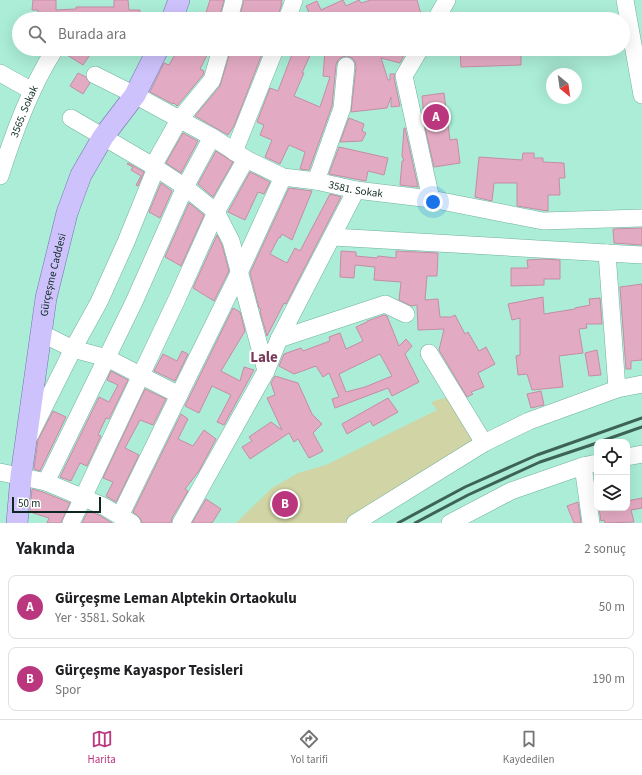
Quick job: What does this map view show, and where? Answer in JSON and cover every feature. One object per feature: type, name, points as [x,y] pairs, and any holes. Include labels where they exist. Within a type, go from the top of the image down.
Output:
[{"type":"main road","points":[[175,12],[179,0]]},
{"type":"main road","name":"Gürçeşme Caddesi","points":[[17,523],[21,476],[46,298],[67,213],[81,175],[103,137],[135,95],[154,56]]},
{"type":"street","points":[[231,12],[234,0]]},
{"type":"street","points":[[290,12],[294,0]]},
{"type":"street","points":[[440,12],[447,0]]},
{"type":"street","points":[[625,0],[629,12]]},
{"type":"street","points":[[630,15],[637,36],[642,95]]},
{"type":"street","name":"3565. Sokak","points":[[0,176],[11,141],[32,92],[51,56]]},
{"type":"street","points":[[25,445],[73,349],[99,302],[126,242],[155,167],[179,120],[212,80],[219,56]]},
{"type":"street","points":[[71,523],[177,299],[216,212],[240,155],[273,56]]},
{"type":"street","points":[[416,56],[404,76],[431,199]]},
{"type":"street","points":[[316,181],[342,108],[346,66]]},
{"type":"street","points":[[0,73],[32,92]]},
{"type":"street","name":"3581. Sokak","points":[[95,75],[135,95],[212,137],[240,155],[283,177],[316,181],[356,190],[431,199],[543,221],[642,218]]},
{"type":"street","points":[[70,118],[155,167],[185,187],[216,212],[231,241],[266,371]]},
{"type":"street","points":[[46,482],[107,358],[160,245],[185,187],[212,137]]},
{"type":"street","points":[[0,472],[46,482],[103,506],[126,519],[180,395],[283,177]]},
{"type":"street","points":[[181,523],[266,371],[279,339],[356,190]]},
{"type":"street","points":[[333,237],[642,255]]},
{"type":"street","points":[[607,253],[617,389]]},
{"type":"street","points":[[279,339],[385,304],[406,314]]},
{"type":"street","points":[[41,333],[73,349],[107,358],[180,395]]},
{"type":"street","points":[[429,353],[484,443]]},
{"type":"street","points":[[355,523],[484,443],[529,421],[617,389],[642,384]]},
{"type":"street","points":[[630,456],[642,454]]},
{"type":"street","points":[[450,523],[511,491],[590,465],[591,523]]},
{"type":"green space","points":[[444,398],[453,401],[475,441],[345,523],[236,523],[272,488],[298,473],[326,465],[437,410],[431,402]]},
{"type":"building","points":[[33,0],[56,0],[56,10],[76,9],[76,7],[114,7],[114,0],[128,0],[129,10],[140,10],[140,12],[38,12],[38,10],[32,10]]},
{"type":"building","points":[[210,0],[224,0],[221,12],[206,12]]},
{"type":"building","points":[[244,0],[282,0],[279,12],[241,12]]},
{"type":"building","points":[[343,0],[346,6],[359,0],[361,3],[371,0],[417,0],[420,12],[309,12],[306,6],[317,1],[321,10]]},
{"type":"building","points":[[69,56],[89,56],[83,65]]},
{"type":"building","points":[[174,56],[206,56],[200,69],[204,71],[203,75],[177,106],[174,103],[173,104],[150,92],[164,63],[169,65]]},
{"type":"building","points":[[229,56],[261,56],[234,126],[228,135],[195,116],[220,86]]},
{"type":"building","points":[[291,56],[310,56],[294,96],[320,107],[330,77],[323,76],[325,56],[347,56],[338,60],[336,65],[332,106],[309,170],[300,169],[305,152],[289,145],[280,164],[265,157],[272,140],[260,135],[264,125],[257,122],[270,88],[278,91]]},
{"type":"building","points":[[347,56],[404,56],[400,63],[381,58],[388,80],[390,80],[390,74],[395,74],[394,78],[400,106],[391,107],[391,97],[387,108],[351,112],[356,67],[352,58]]},
{"type":"building","points":[[460,56],[521,56],[521,65],[461,67]]},
{"type":"building","points":[[78,73],[86,77],[90,83],[83,94],[70,86]]},
{"type":"building","points":[[444,93],[450,140],[457,139],[460,163],[434,167],[425,127],[422,96]]},
{"type":"building","points":[[349,118],[364,124],[362,131],[366,133],[362,141],[340,142]]},
{"type":"building","points":[[404,128],[418,187],[400,185],[402,161],[404,161],[402,156]]},
{"type":"building","points":[[183,133],[198,141],[181,173],[166,163]]},
{"type":"building","points":[[339,147],[388,158],[384,175],[368,171],[366,181],[329,174]]},
{"type":"building","points":[[216,151],[233,162],[213,197],[198,184]]},
{"type":"building","points":[[523,153],[534,153],[534,158],[543,158],[543,162],[564,163],[565,178],[559,178],[560,195],[548,195],[548,211],[517,206],[517,183],[494,183],[492,201],[475,197],[479,157],[522,160]]},
{"type":"building","points":[[128,163],[144,172],[138,186],[136,185],[141,176],[131,170],[133,167],[127,164]]},
{"type":"building","points":[[250,172],[270,182],[264,194],[258,192],[245,220],[228,212]]},
{"type":"building","points":[[161,183],[172,191],[160,218],[149,212]]},
{"type":"building","points":[[289,188],[312,191],[292,240],[282,234],[270,254],[287,263],[295,248],[300,251],[330,194],[341,197],[286,304],[284,303],[267,336],[260,312],[261,309],[259,308],[250,273]]},
{"type":"building","points":[[189,203],[204,215],[181,266],[165,257]]},
{"type":"building","points":[[642,228],[642,245],[614,243],[613,229]]},
{"type":"building","points":[[217,235],[222,245],[229,271],[214,301],[193,288]]},
{"type":"building","points":[[341,251],[356,252],[356,256],[377,258],[378,256],[396,258],[396,251],[438,253],[437,276],[427,276],[425,300],[438,299],[440,317],[451,317],[455,315],[465,334],[468,332],[479,351],[486,347],[495,364],[478,373],[484,387],[471,392],[473,394],[467,397],[439,350],[444,329],[418,330],[417,305],[411,306],[399,300],[401,282],[374,280],[375,267],[355,265],[354,278],[340,277]]},
{"type":"building","points":[[527,260],[560,260],[560,279],[544,279],[544,285],[511,286],[511,268],[528,268]]},
{"type":"building","points":[[642,284],[642,360],[631,361],[631,369],[626,369],[620,287]]},
{"type":"building","points":[[543,297],[544,314],[590,305],[589,299],[600,298],[602,324],[586,324],[587,328],[579,329],[583,353],[559,356],[563,387],[532,390],[527,374],[518,375],[516,356],[520,355],[520,318],[512,320],[508,304]]},
{"type":"building","points":[[233,308],[240,312],[245,331],[221,371],[240,381],[244,367],[254,370],[224,425],[217,422],[231,395],[212,386],[199,413],[185,406]]},
{"type":"building","points":[[384,315],[387,316],[399,346],[406,339],[412,346],[405,354],[419,382],[392,396],[388,388],[335,408],[332,399],[339,397],[329,373],[323,377],[316,366],[294,374],[279,366],[284,354],[301,348],[303,351],[330,341],[329,337],[340,333],[346,349],[363,341],[356,327]],"holes":[[[380,354],[392,376],[365,387],[346,392],[339,374]]]},
{"type":"building","points":[[597,350],[601,375],[589,376],[585,353]]},
{"type":"building","points":[[182,351],[188,354],[175,381],[154,371],[163,354],[177,361]]},
{"type":"building","points":[[111,371],[128,380],[109,419],[106,418],[98,435],[101,436],[87,466],[80,463],[71,481],[60,477],[99,397],[109,402],[118,385],[107,380]]},
{"type":"building","points":[[275,376],[298,383],[312,414],[322,424],[313,433],[323,451],[309,458],[298,439],[294,442],[289,433],[250,459],[242,447],[252,441],[249,437],[271,422],[282,430],[267,398],[275,395],[271,383]]},
{"type":"building","points":[[145,389],[166,399],[153,425],[140,420],[125,448],[139,455],[116,502],[106,496],[113,482],[103,478]]},
{"type":"building","points":[[541,391],[544,405],[531,408],[527,394]]},
{"type":"building","points":[[388,398],[398,412],[373,426],[370,421],[347,434],[342,424]]},
{"type":"building","points":[[53,411],[66,417],[40,471],[34,469],[38,440]]},
{"type":"building","points":[[181,414],[188,419],[178,439],[193,446],[204,430],[216,439],[199,471],[185,489],[188,491],[172,518],[171,523],[142,523],[140,518],[133,512]]},
{"type":"building","points":[[32,489],[70,503],[61,523],[47,523],[49,518],[30,512]]},
{"type":"building","points":[[642,498],[642,508],[631,510],[634,522],[605,523],[604,520],[601,521],[599,511],[630,511],[630,500]]},
{"type":"building","points":[[206,499],[221,509],[212,523],[192,523]]},
{"type":"building","points":[[578,502],[581,523],[574,523],[567,506]]},
{"type":"building","points":[[88,511],[99,515],[112,523],[82,523]]},
{"type":"railway","points":[[398,523],[465,487],[537,455],[642,418]]},
{"type":"railway","points":[[608,439],[642,427]]},
{"type":"railway","points":[[415,523],[468,495],[540,462],[594,444]]},
{"type":"place","name":"Gürçeşme Leman Alptekin Ortaokulu","points":[[436,117]]},
{"type":"place","name":"Gürçeşme Kayaspor Tesisleri","points":[[285,504]]},
{"type":"district","name":"Lale","points":[[264,357]]}]
